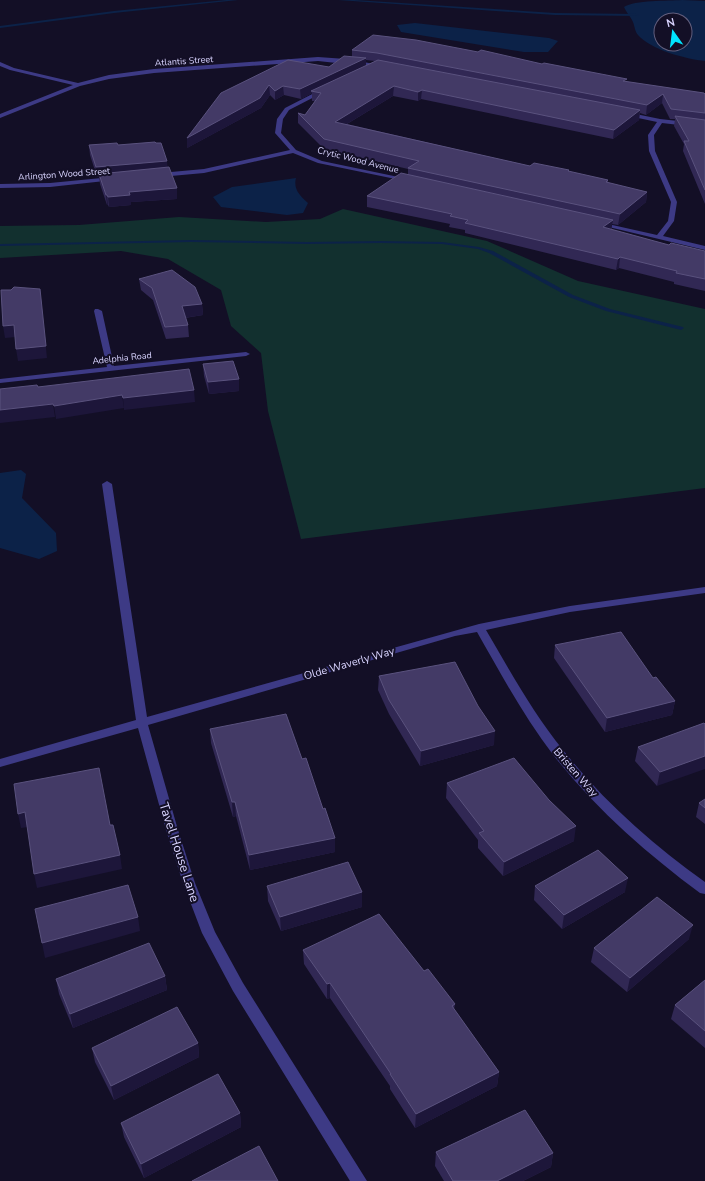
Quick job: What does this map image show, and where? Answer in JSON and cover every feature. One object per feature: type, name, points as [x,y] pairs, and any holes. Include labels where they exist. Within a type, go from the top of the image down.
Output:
[{"type":"street","name":"Atlantis Street","points":[[0,116],[78,85],[109,78],[154,71],[318,59],[377,65],[390,68]]},
{"type":"street","points":[[0,64],[12,69],[78,85]]},
{"type":"street","points":[[363,71],[377,65]]},
{"type":"street","name":"Crytic Wood Avenue","points":[[328,88],[287,109],[280,119],[278,133],[294,151],[320,162],[413,182]]},
{"type":"street","points":[[621,113],[660,121],[705,126]]},
{"type":"street","points":[[659,237],[671,221],[674,202],[652,151],[651,135],[660,121]]},
{"type":"street","points":[[154,175],[204,171],[294,151]]},
{"type":"street","name":"Arlington Wood Street","points":[[0,186],[50,185],[117,178]]},
{"type":"street","points":[[590,222],[705,248]]},
{"type":"street","points":[[98,311],[111,369]]},
{"type":"street","name":"Adelphia Road","points":[[0,381],[246,354]]},
{"type":"street","name":"Tavel House Lane","points":[[107,484],[142,722],[189,883],[209,933],[238,987],[359,1181]]},
{"type":"street","name":"Olde Waverly Way","points":[[0,763],[479,627],[583,607],[705,590]]},
{"type":"street","name":"Bristen Way","points":[[479,627],[541,729],[591,791],[638,837],[705,889]]},
{"type":"green space","points":[[343,209],[487,241],[578,281],[705,309],[705,488],[301,539],[268,411],[261,353],[231,326],[221,290],[168,259],[121,251],[0,258],[0,226],[79,225],[179,217],[266,222],[320,219]]},
{"type":"water","points":[[660,1],[705,1],[705,61],[667,52],[693,52],[693,12],[653,12],[653,46],[638,35],[633,22],[624,7],[636,3]]},
{"type":"water","points":[[415,23],[549,38],[558,41],[548,52],[524,52],[401,32],[397,25]]},
{"type":"water","points":[[296,178],[296,189],[308,203],[303,213],[287,215],[221,207],[213,197],[232,187]]},
{"type":"water","points":[[21,470],[26,474],[22,498],[56,533],[57,551],[39,559],[0,548],[0,473]]},
{"type":"building","points":[[373,35],[416,40],[478,52],[481,50],[542,64],[544,63],[627,79],[623,81],[704,93],[705,113],[671,109],[663,94],[647,105],[377,53],[352,50]]},
{"type":"building","points":[[344,56],[366,58],[300,89],[283,86],[275,91],[269,85],[260,98],[187,138],[221,93],[288,60],[329,67]]},
{"type":"building","points":[[378,60],[640,110],[614,130],[422,90],[418,92],[394,86],[335,122],[530,166],[534,163],[569,170],[568,171],[608,180],[606,182],[647,192],[620,214],[408,168],[419,161],[324,139],[298,113],[305,115],[321,93],[311,91]]},
{"type":"building","points":[[675,116],[705,120],[705,190],[684,141],[689,141]]},
{"type":"building","points":[[155,142],[161,143],[167,161],[96,167],[89,145],[117,143],[118,145]]},
{"type":"building","points":[[169,167],[177,188],[129,192],[130,195],[108,197],[99,174]]},
{"type":"building","points":[[401,173],[613,220],[603,227],[669,245],[671,243],[705,251],[705,279],[676,273],[677,271],[620,257],[618,259],[465,223],[468,220],[450,216],[452,214],[367,196]]},
{"type":"building","points":[[172,270],[195,287],[202,304],[182,306],[188,325],[165,327],[152,288],[139,279]]},
{"type":"building","points":[[14,287],[40,289],[46,346],[16,349],[14,325],[3,326],[1,290],[11,290]]},
{"type":"building","points":[[233,361],[239,379],[208,382],[203,364]]},
{"type":"building","points":[[189,369],[194,390],[123,398],[122,395],[54,406],[53,404],[0,410],[0,389],[37,385],[38,387]]},
{"type":"building","points":[[621,632],[653,678],[656,677],[675,701],[607,718],[555,645]]},
{"type":"building","points":[[455,662],[478,706],[495,731],[421,751],[389,700],[379,676]]},
{"type":"building","points":[[286,714],[302,759],[306,758],[323,809],[325,808],[335,838],[249,855],[235,802],[232,802],[210,729]]},
{"type":"building","points":[[704,723],[705,756],[660,772],[638,747]]},
{"type":"building","points":[[514,758],[549,800],[576,826],[504,862],[479,833],[484,831],[447,783]]},
{"type":"building","points":[[99,768],[110,825],[113,825],[120,855],[34,874],[25,812],[18,814],[14,784]]},
{"type":"building","points":[[705,799],[705,808],[699,803]]},
{"type":"building","points":[[598,850],[628,878],[564,915],[535,886]]},
{"type":"building","points":[[348,862],[362,892],[280,917],[267,886]]},
{"type":"building","points":[[128,885],[138,917],[42,943],[35,909]]},
{"type":"building","points":[[657,897],[693,925],[630,978],[594,948]]},
{"type":"building","points":[[379,914],[424,971],[428,969],[455,1004],[452,1006],[499,1072],[416,1114],[330,983],[327,984],[303,950]]},
{"type":"building","points":[[149,943],[165,976],[70,1014],[56,979]]},
{"type":"building","points":[[705,980],[705,1031],[675,1005]]},
{"type":"building","points":[[177,1007],[198,1043],[111,1086],[92,1048]]},
{"type":"building","points":[[218,1074],[240,1113],[141,1164],[121,1123]]},
{"type":"building","points":[[525,1110],[553,1153],[497,1181],[453,1181],[436,1152]]},
{"type":"building","points":[[259,1146],[278,1181],[192,1181]]},
{"type":"waterway","points":[[0,27],[114,12],[236,0]]},
{"type":"waterway","points":[[340,0],[555,14],[637,15]]},
{"type":"waterway","points":[[0,245],[191,241],[442,243],[479,248],[491,252],[571,296],[608,310],[681,328]]}]
